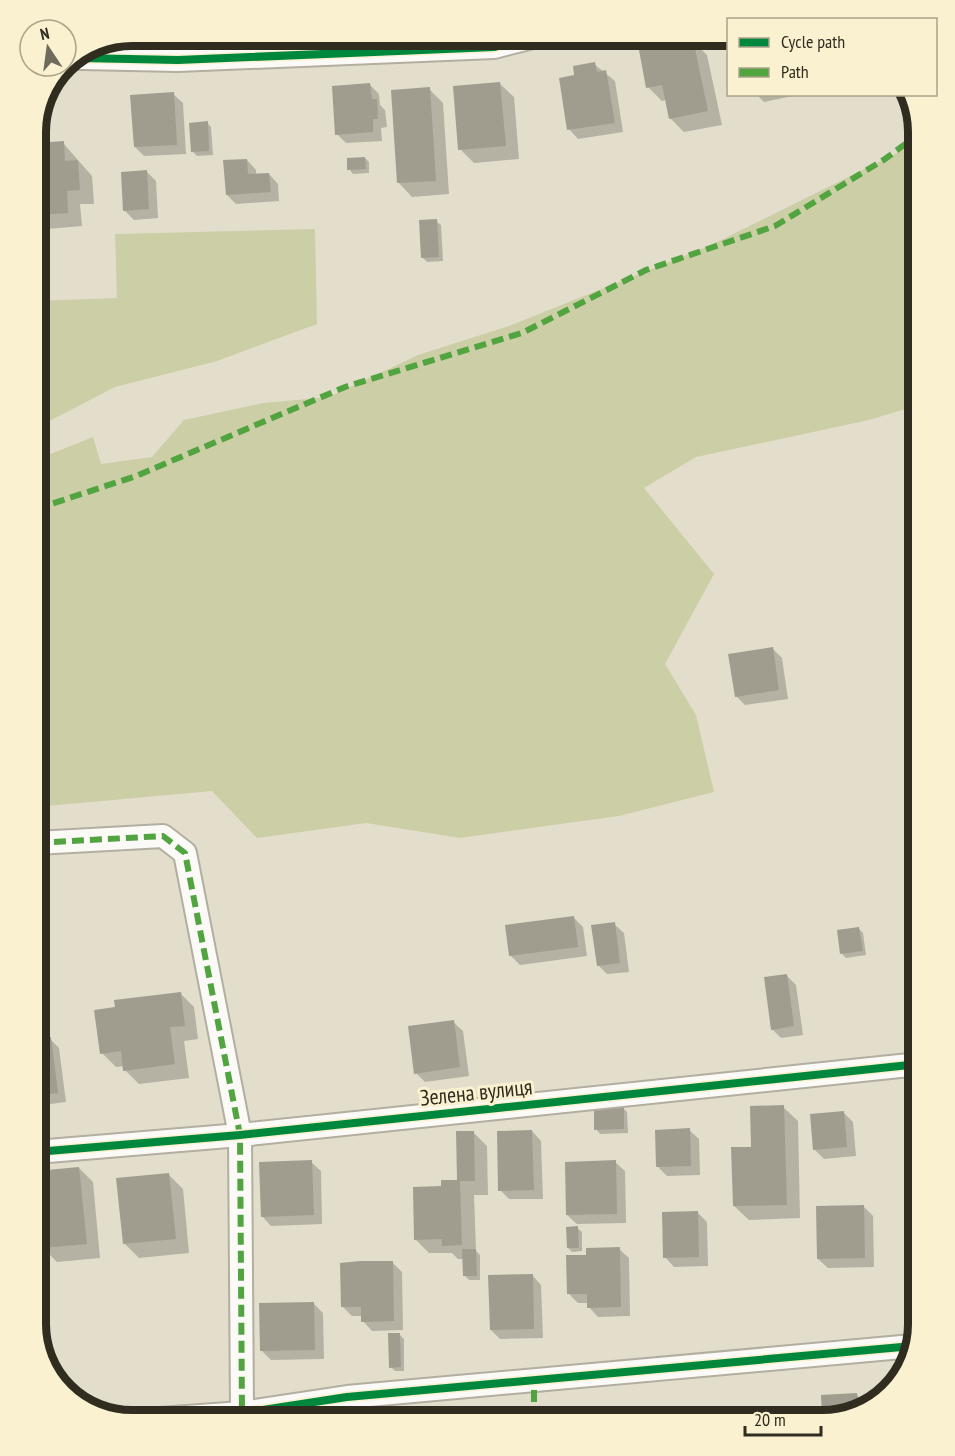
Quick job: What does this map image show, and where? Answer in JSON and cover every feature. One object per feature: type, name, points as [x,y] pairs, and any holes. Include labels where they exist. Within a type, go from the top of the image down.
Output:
[{"type":"street","points":[[90,58],[178,60],[483,47]]},
{"type":"street","points":[[46,842],[163,836],[185,853],[240,1135],[242,1409]]},
{"type":"street","name":"Зелена вулиця","points":[[46,1151],[240,1135],[908,1065]]},
{"type":"street","points":[[268,1409],[359,1396],[906,1347]]},
{"type":"green space","points":[[908,147],[908,408],[869,420],[696,457],[644,488],[714,574],[665,664],[696,715],[714,792],[619,816],[460,838],[366,823],[257,838],[212,791],[46,806],[47,456],[93,437],[101,464],[152,457],[184,420],[263,403],[329,397],[418,355],[509,326],[709,246]]},
{"type":"green space","points":[[315,229],[317,324],[217,361],[115,387],[47,422],[47,301],[117,298],[115,234]]},
{"type":"building","points":[[655,47],[695,47],[708,111],[669,119],[662,85],[646,88],[639,50]]},
{"type":"building","points":[[595,62],[597,72],[606,70],[615,123],[567,130],[559,78],[574,75],[573,66]]},
{"type":"building","points":[[500,82],[506,146],[458,150],[453,86]]},
{"type":"building","points":[[370,83],[372,99],[377,99],[378,119],[373,119],[373,132],[335,135],[332,86]]},
{"type":"building","points":[[430,87],[436,181],[397,183],[391,90]]},
{"type":"building","points":[[174,92],[177,145],[134,147],[130,95]]},
{"type":"building","points":[[208,121],[209,151],[191,152],[189,123]]},
{"type":"building","points":[[64,141],[65,161],[78,160],[80,190],[67,191],[68,213],[47,214],[47,142]]},
{"type":"building","points":[[365,157],[366,169],[347,170],[347,158]]},
{"type":"building","points":[[247,159],[248,174],[269,173],[271,192],[226,195],[223,160]]},
{"type":"building","points":[[147,170],[149,209],[123,211],[121,172]]},
{"type":"building","points":[[437,219],[439,257],[421,258],[419,220]]},
{"type":"building","points":[[773,647],[779,690],[735,697],[728,654]]},
{"type":"building","points":[[574,916],[578,947],[509,956],[505,925]]},
{"type":"building","points":[[615,922],[620,963],[597,966],[591,925]]},
{"type":"building","points":[[859,927],[863,951],[840,954],[837,930]]},
{"type":"building","points":[[787,974],[794,1026],[771,1030],[764,977]]},
{"type":"building","points":[[181,992],[185,1026],[170,1027],[175,1064],[123,1071],[121,1051],[100,1054],[94,1010],[115,1007],[114,1000]]},
{"type":"building","points":[[454,1020],[460,1067],[414,1074],[408,1026]]},
{"type":"building","points":[[51,1037],[58,1093],[46,1095],[46,1038]]},
{"type":"building","points":[[784,1105],[787,1205],[733,1206],[731,1147],[751,1147],[750,1106]]},
{"type":"building","points":[[624,1106],[624,1129],[594,1130],[594,1107]]},
{"type":"building","points":[[844,1111],[847,1147],[813,1150],[810,1114]]},
{"type":"building","points":[[690,1128],[691,1166],[656,1167],[655,1130]]},
{"type":"building","points":[[532,1130],[534,1190],[498,1191],[497,1131]]},
{"type":"building","points":[[456,1131],[474,1131],[475,1181],[460,1181],[462,1245],[442,1246],[442,1239],[414,1240],[413,1187],[441,1186],[441,1180],[457,1180]]},
{"type":"building","points":[[312,1160],[314,1215],[261,1217],[259,1162]]},
{"type":"building","points":[[616,1160],[617,1214],[566,1215],[565,1162]]},
{"type":"building","points":[[79,1167],[87,1244],[46,1248],[46,1170]]},
{"type":"building","points":[[169,1173],[176,1239],[123,1244],[116,1178]]},
{"type":"building","points":[[864,1205],[865,1258],[817,1259],[816,1206]]},
{"type":"building","points":[[698,1211],[699,1257],[663,1258],[662,1212]]},
{"type":"building","points":[[578,1226],[579,1248],[567,1248],[566,1227]]},
{"type":"building","points":[[620,1247],[621,1307],[587,1308],[587,1294],[567,1294],[566,1255],[586,1255],[586,1248]]},
{"type":"building","points":[[462,1249],[476,1249],[477,1276],[463,1276]]},
{"type":"building","points":[[393,1261],[394,1321],[361,1322],[361,1307],[341,1307],[340,1263]]},
{"type":"building","points":[[533,1274],[534,1329],[490,1330],[488,1275]]},
{"type":"building","points":[[314,1302],[315,1350],[260,1351],[259,1303]]},
{"type":"building","points":[[388,1333],[400,1333],[401,1367],[389,1368]]},
{"type":"building","points":[[857,1393],[858,1402],[845,1407],[822,1410],[821,1395]]},
{"type":"marked path","points":[[47,505],[136,476],[345,387],[522,333],[646,270],[775,226],[885,159],[908,142]]},
{"type":"marked path","points":[[46,842],[163,836],[185,853],[240,1135],[242,1409]]},
{"type":"marked path","points":[[534,1379],[534,1410]]},
{"type":"cycle path","points":[[90,58],[178,60],[496,47]]},
{"type":"cycle path","points":[[46,1151],[240,1135],[908,1065]]},
{"type":"cycle path","points":[[267,1409],[347,1397],[906,1347]]}]
